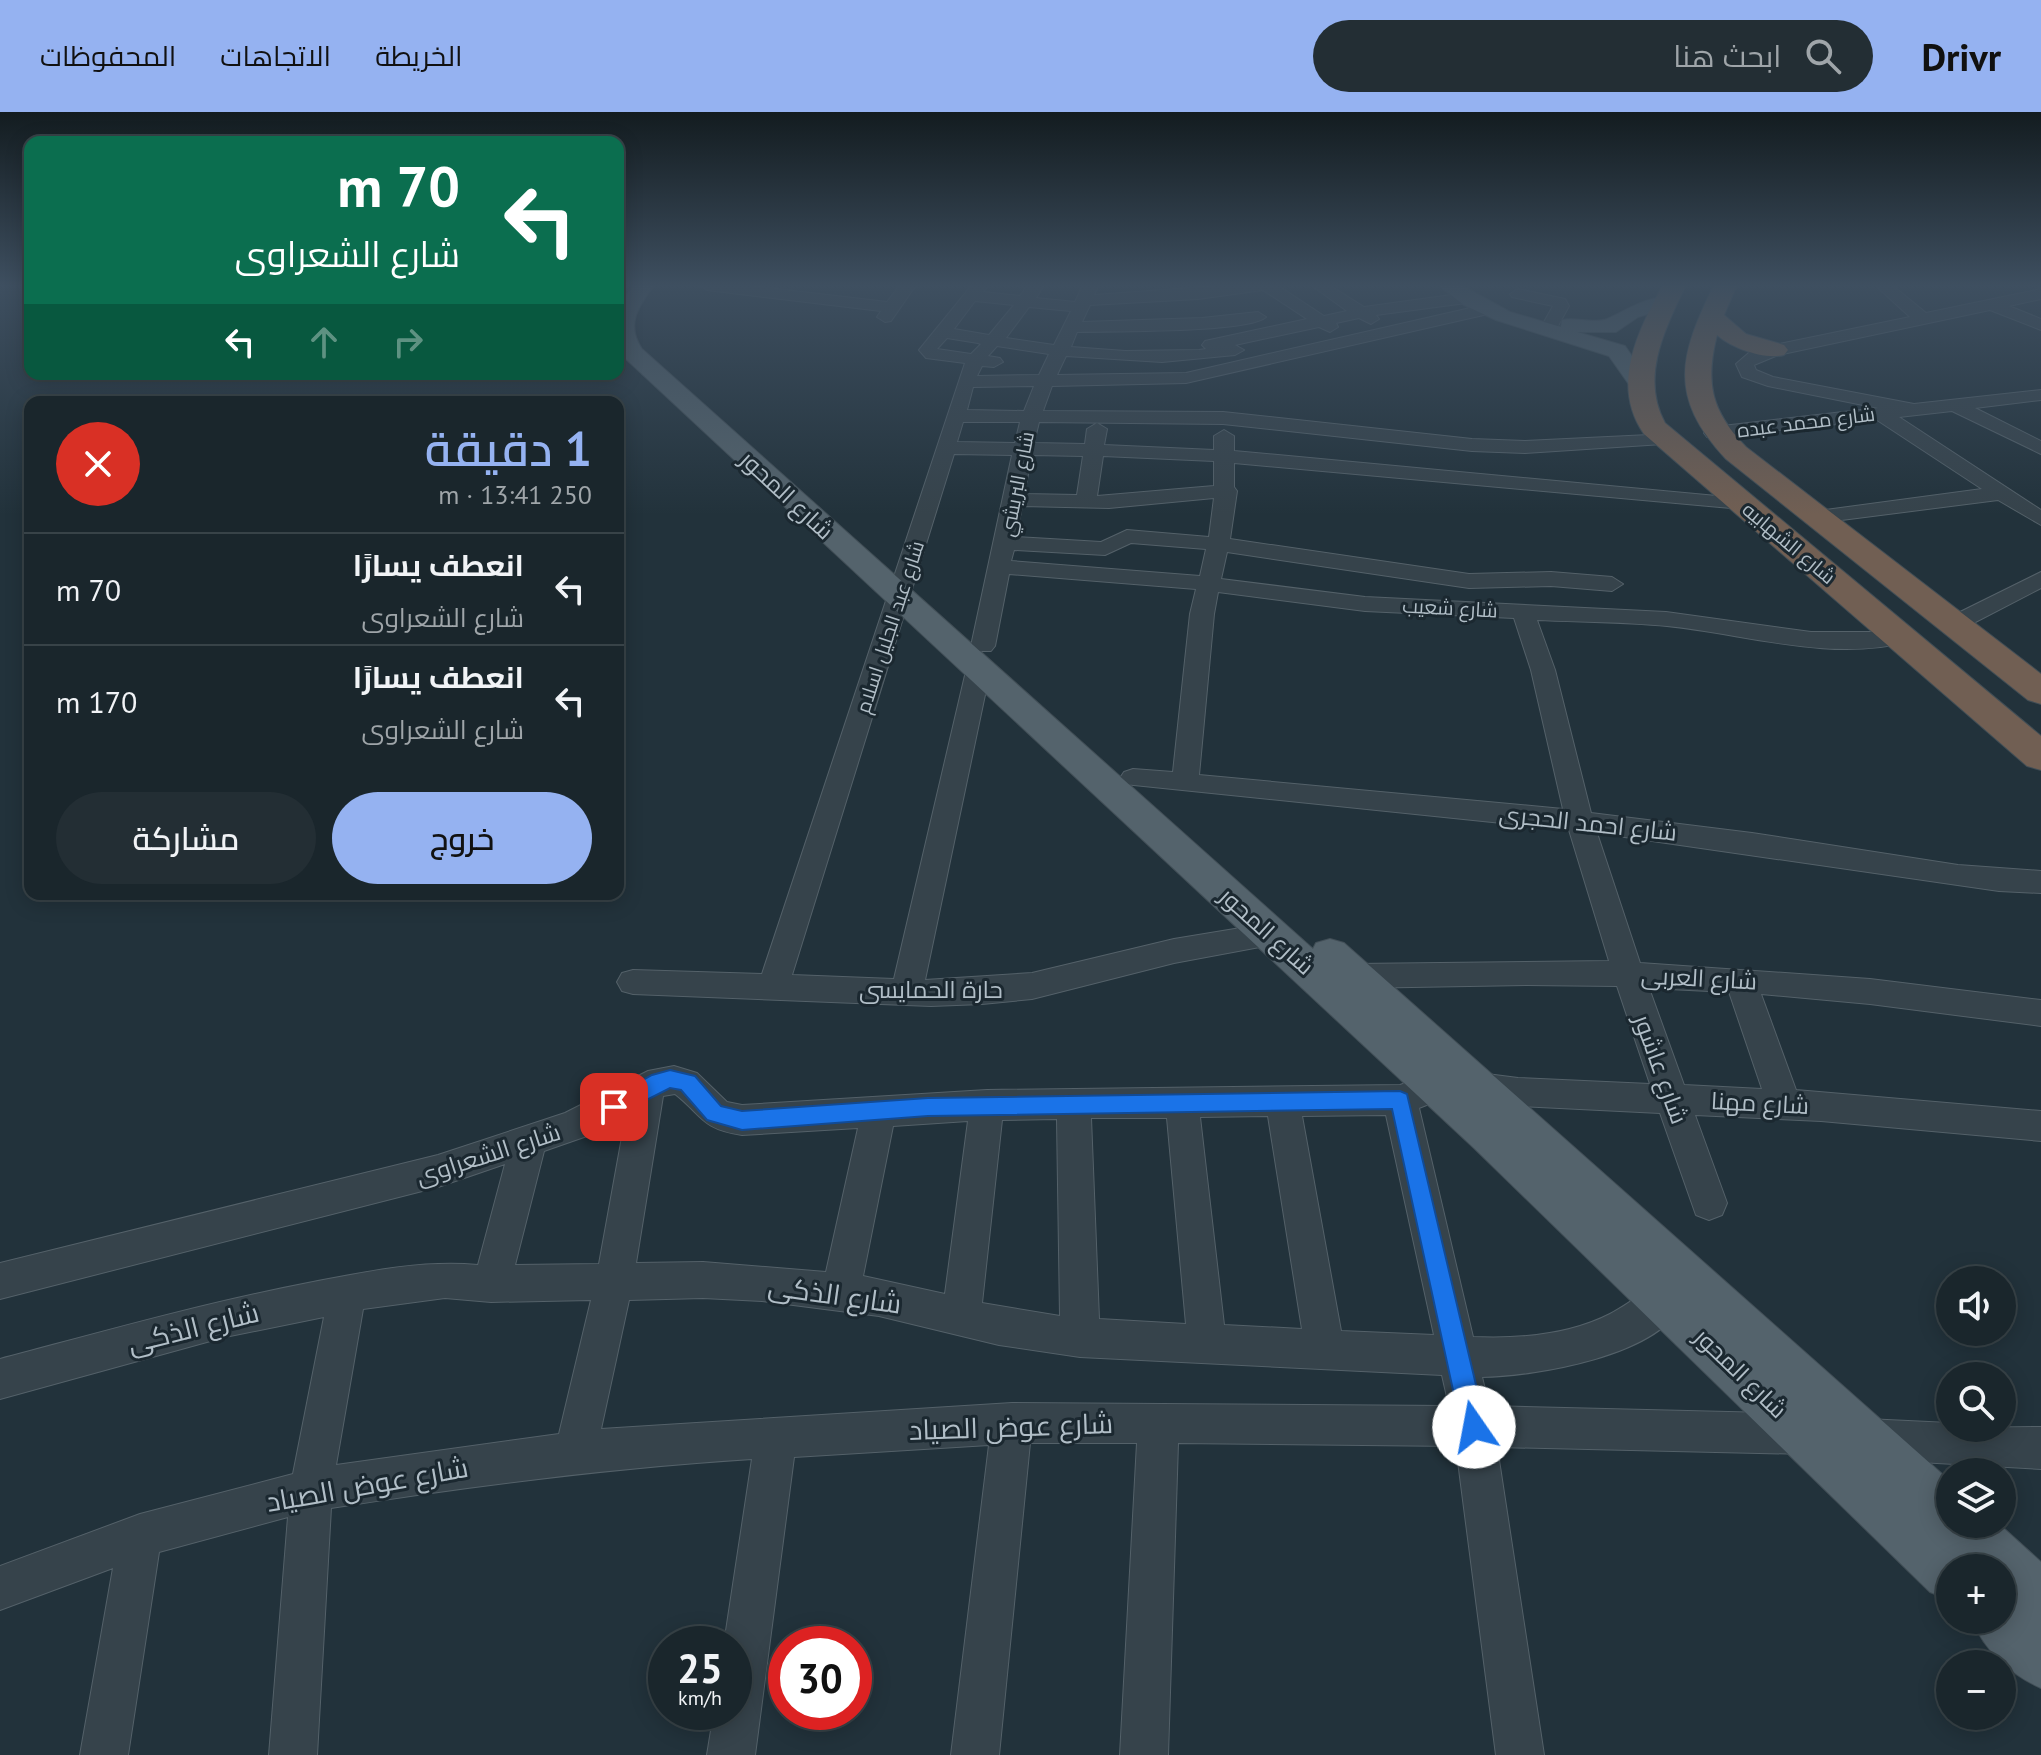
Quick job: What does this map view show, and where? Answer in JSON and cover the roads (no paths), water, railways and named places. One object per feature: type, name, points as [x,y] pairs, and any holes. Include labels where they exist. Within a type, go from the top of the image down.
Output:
[{"type":"highway","name":"شارع الشهابيه","points":[[1644,362],[1646,414],[1663,438],[2041,757]]},
{"type":"highway","name":"شارع الشهابيه","points":[[1702,362],[1697,388],[1703,414],[1714,433],[2041,692]]},
{"type":"highway","points":[[1730,494],[1751,465]]},
{"type":"main road","name":"شارع المحور","points":[[643,362],[981,659],[1355,976],[1479,1087],[1501,1125],[1665,1301],[1936,1559]]},
{"type":"main road","name":"شارع المحور","points":[[667,362],[903,588]]},
{"type":"main road","points":[[1625,362],[1643,388]]},
{"type":"main road","name":"شارع المحور","points":[[1137,791],[1418,1093],[1501,1125],[1936,1504]]},
{"type":"main road","points":[[1973,1538],[2041,1600]]},
{"type":"main road","points":[[2015,1634],[2041,1659]]},
{"type":"street","points":[[950,362],[971,371],[1116,381],[1162,379],[1185,362]]},
{"type":"street","name":"شارع عبد الجليل اسلام","points":[[773,987],[903,588],[944,448],[971,371],[978,362]]},
{"type":"street","name":"شارع البريشي","points":[[907,991],[981,659],[1022,450],[1031,416],[1054,362]]},
{"type":"street","points":[[1116,381],[1117,362]]},
{"type":"street","points":[[1161,362],[1162,379]]},
{"type":"street","points":[[1747,362],[1745,369],[1768,381],[1911,409]]},
{"type":"street","name":"شارع محمد عبده","points":[[1714,433],[2041,395]]},
{"type":"street","points":[[2005,399],[2041,415]]},
{"type":"street","points":[[1954,405],[2041,448]]},
{"type":"street","points":[[1880,413],[2041,519]]},
{"type":"street","points":[[955,416],[1223,418],[1498,446],[1571,446],[1663,438]]},
{"type":"street","points":[[1086,502],[1098,416]]},
{"type":"street","points":[[1185,782],[1198,641],[1227,491],[1223,418]]},
{"type":"street","points":[[944,448],[1226,456],[1730,494]]},
{"type":"street","points":[[1013,500],[1137,501],[1227,491]]},
{"type":"street","points":[[1818,517],[2002,493]]},
{"type":"street","points":[[1004,543],[1105,549],[1127,536],[1219,544],[1469,581],[1551,579],[1612,584]]},
{"type":"street","name":"شارع شعيب","points":[[1000,567],[1209,583],[1365,604],[1666,619],[1824,640],[1899,637]]},
{"type":"street","points":[[1954,624],[2041,579]]},
{"type":"street","name":"شارع عاشور","points":[[1523,611],[1543,670],[1579,821],[1627,974],[1709,1203]]},
{"type":"street","name":"شارع احمد الحجرى","points":[[1137,791],[1185,782],[1579,821],[1768,845],[1953,875],[2041,882]]},
{"type":"street","name":"حارة الحمايسى","points":[[633,982],[964,992],[1032,986],[1174,951],[1271,935]]},
{"type":"street","name":"شارع العربى","points":[[1355,976],[1493,972],[1740,980],[1869,991],[2041,1013]]},
{"type":"street","points":[[1740,980],[1784,1104]]},
{"type":"street","name":"شارع الشعراوى","points":[[0,1281],[196,1229],[399,1182],[528,1144],[595,1117],[648,1087],[670,1079],[687,1082],[708,1108],[732,1120],[987,1105],[1283,1102],[1418,1093]]},
{"type":"street","points":[[575,1452],[614,1282],[648,1087]]},
{"type":"street","name":"شارع مهنا","points":[[1479,1087],[1518,1092],[1784,1104],[2041,1126]]},
{"type":"street","points":[[1418,1093],[1458,1356],[1474,1427],[1520,1755]]},
{"type":"street","points":[[1283,1102],[1325,1349]]},
{"type":"street","points":[[1182,1103],[1207,1344]]},
{"type":"street","points":[[961,1317],[987,1105]]},
{"type":"street","points":[[1074,1105],[1080,1338]]},
{"type":"street","points":[[841,1290],[879,1110]]},
{"type":"street","points":[[491,1284],[528,1144]]},
{"type":"street","name":"شارع الذكى","points":[[0,1379],[210,1322],[409,1283],[445,1280],[491,1284],[733,1281],[841,1290],[1031,1332],[1080,1338],[1458,1356],[1532,1356],[1579,1347],[1621,1330],[1665,1301]]},
{"type":"street","points":[[293,1755],[311,1490],[347,1295]]},
{"type":"street","points":[[1144,1755],[1158,1422]]},
{"type":"street","name":"شارع عوض الصياد","points":[[0,1588],[140,1536],[311,1490],[575,1452],[712,1439],[1012,1423],[1158,1422],[1804,1433],[2041,1448]]},
{"type":"street","points":[[975,1755],[1012,1423]]},
{"type":"street","points":[[731,1755],[776,1437]]},
{"type":"street","points":[[104,1755],[140,1536]]}]
